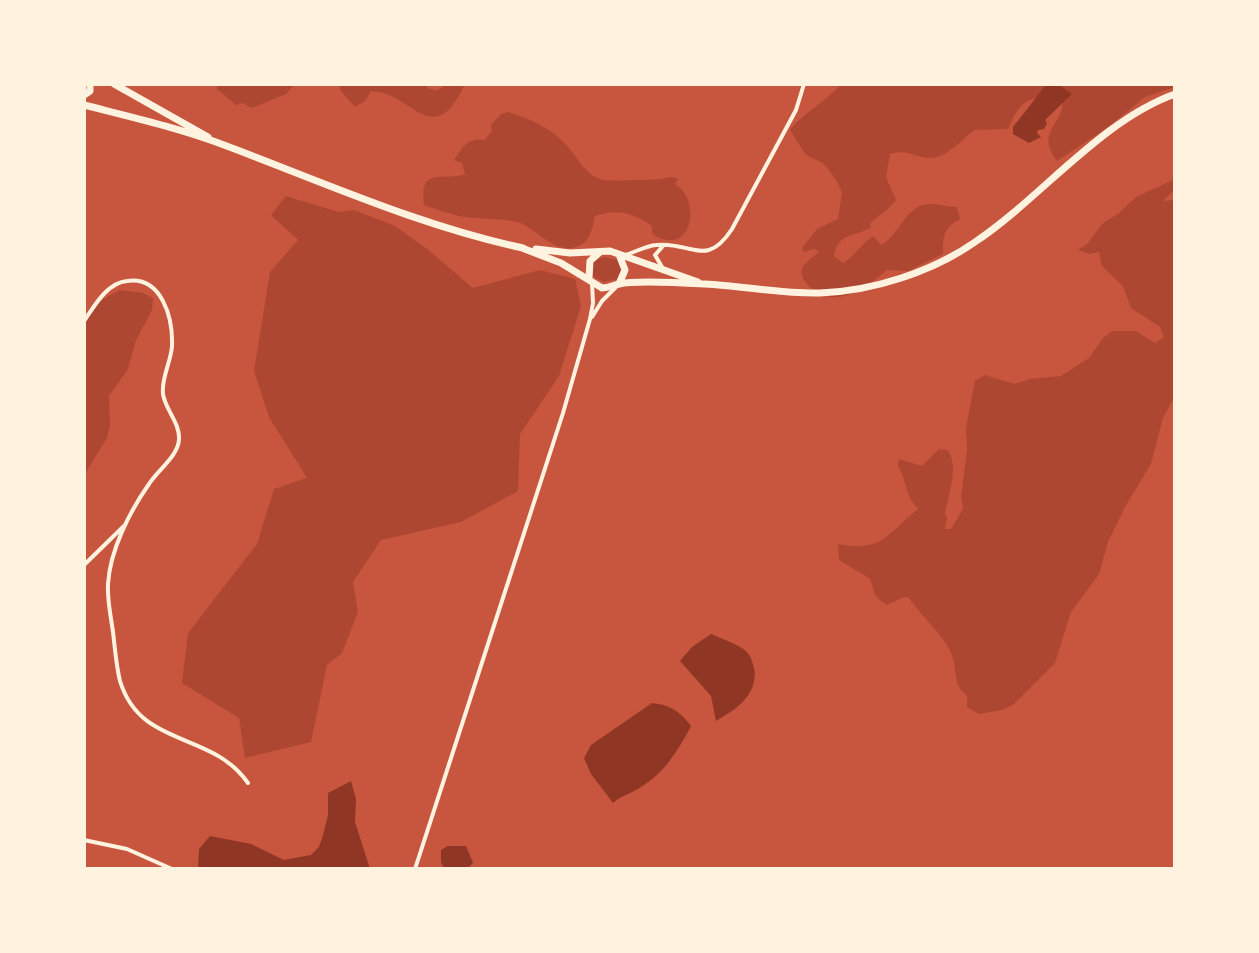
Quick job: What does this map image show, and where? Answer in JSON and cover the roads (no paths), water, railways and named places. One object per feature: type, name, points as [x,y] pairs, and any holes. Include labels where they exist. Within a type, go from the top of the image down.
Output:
[{"type":"main road","points":[[84,95],[90,91],[90,84]]},
{"type":"main road","points":[[114,84],[220,143]]},
{"type":"main road","points":[[84,105],[220,143],[417,218],[522,248],[561,263],[602,288],[619,284],[703,284],[821,293],[868,286],[916,272],[949,258],[976,242],[1134,114],[1175,94]]},
{"type":"main road","points":[[522,248],[570,253],[610,251],[703,284]]},
{"type":"main road","points":[[591,280],[588,266],[599,253]]},
{"type":"main road","points":[[619,256],[625,270],[619,284]]},
{"type":"street","points":[[619,256],[651,245],[708,251],[726,239],[796,110],[804,84]]},
{"type":"street","points":[[665,270],[655,255],[666,245]]},
{"type":"street","points":[[415,869],[563,413],[590,319],[593,303],[591,280]]},
{"type":"street","points":[[84,321],[106,291],[116,284],[139,281],[158,291],[169,323],[172,347],[162,388],[179,439],[176,449],[140,496],[126,524],[112,562],[108,585],[121,682],[142,720],[219,757],[240,771],[248,783]]},
{"type":"street","points":[[590,319],[619,284]]},
{"type":"street","points":[[84,565],[126,524]]},
{"type":"street","points":[[84,840],[127,849],[172,869]]}]
